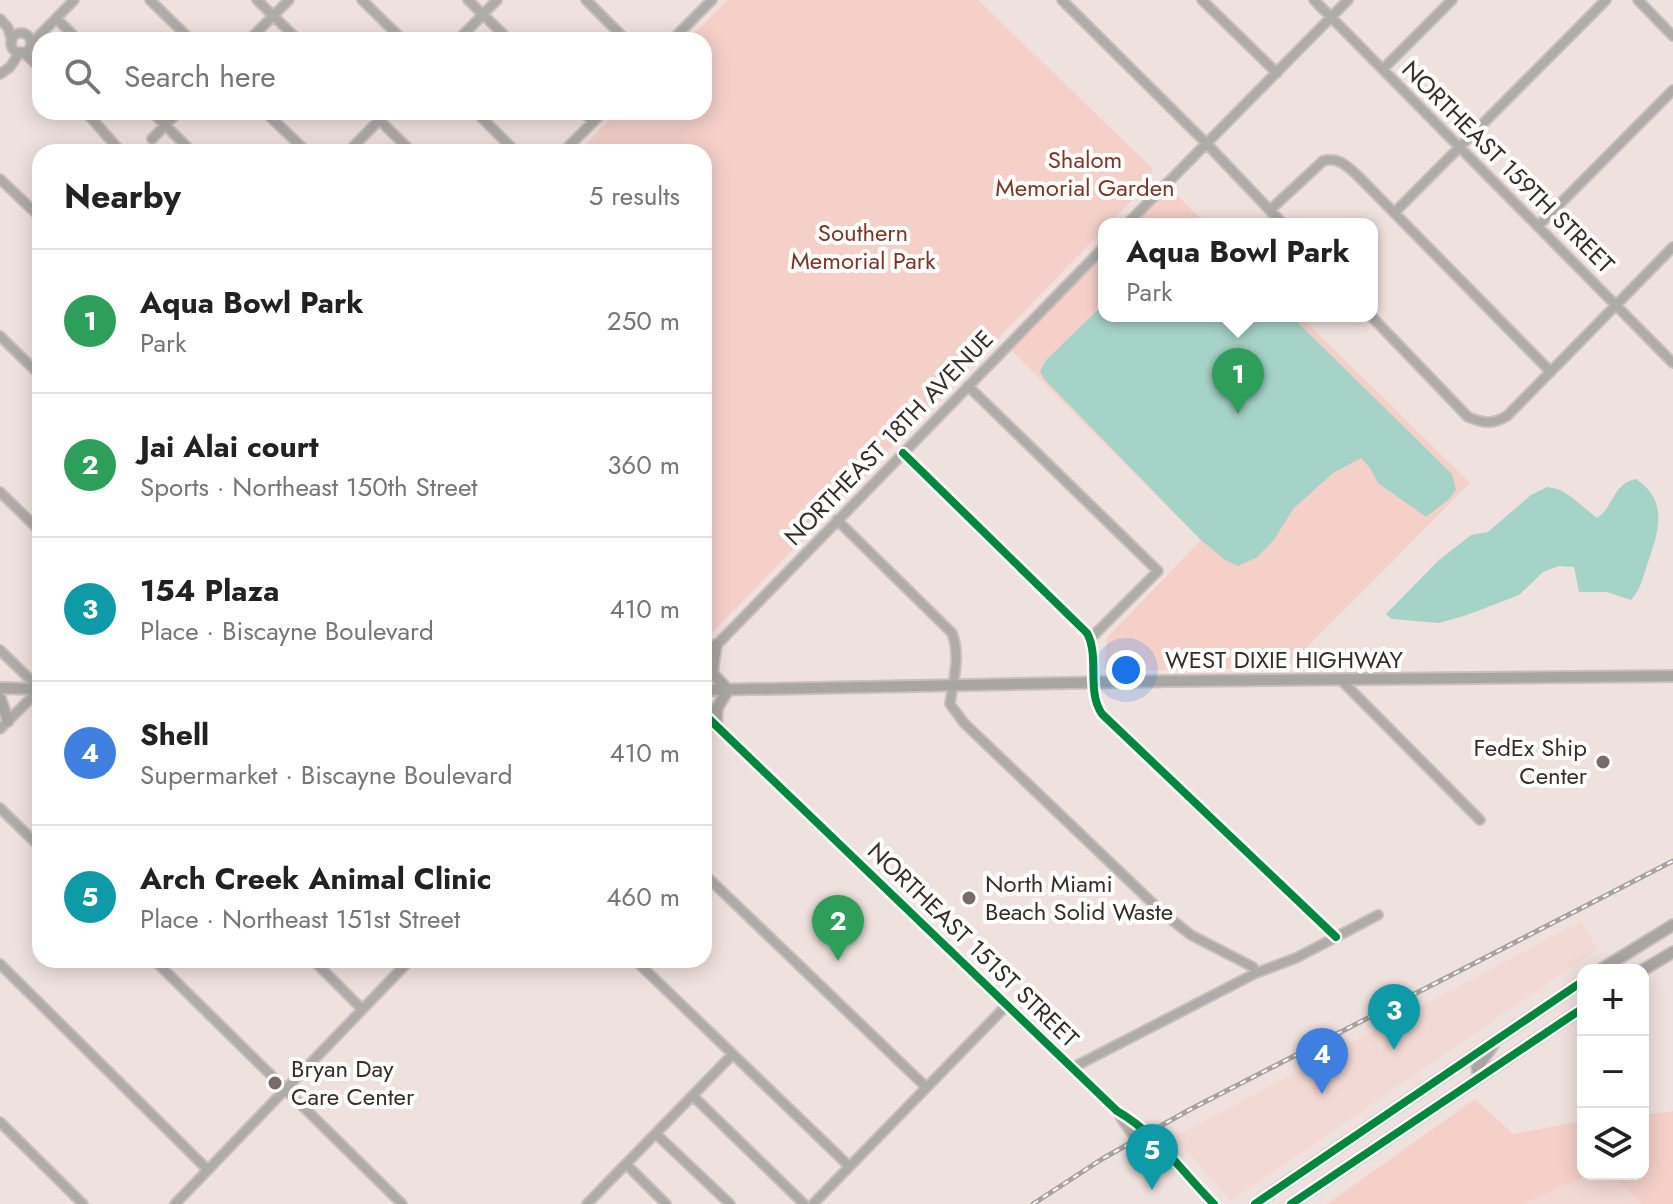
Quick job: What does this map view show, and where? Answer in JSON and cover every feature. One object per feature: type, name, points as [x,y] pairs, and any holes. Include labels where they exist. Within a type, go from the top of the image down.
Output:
[{"type":"main road","points":[[716,645],[712,673],[728,690],[717,708],[716,726]]},
{"type":"main road","name":"WEST DIXIE HIGHWAY","points":[[712,690],[1673,676]]},
{"type":"main road","points":[[0,688],[32,689]]},
{"type":"main road","points":[[0,698],[4,725]]},
{"type":"main road","points":[[1610,964],[1673,925]]},
{"type":"main road","points":[[1649,966],[1673,952]]},
{"type":"main road","points":[[1255,1204],[1577,985]]},
{"type":"main road","points":[[1291,1204],[1577,1012]]},
{"type":"main road","points":[[1479,1078],[1477,1068],[1500,1036]]},
{"type":"street","points":[[39,32],[74,0]]},
{"type":"street","points":[[150,0],[183,32]]},
{"type":"street","points":[[257,0],[290,32]]},
{"type":"street","points":[[257,32],[289,0]]},
{"type":"street","points":[[362,0],[395,32]]},
{"type":"street","points":[[468,0],[501,32]]},
{"type":"street","points":[[466,32],[497,0]]},
{"type":"street","points":[[586,0],[618,32]]},
{"type":"street","points":[[680,32],[712,0]]},
{"type":"street","points":[[1062,0],[1277,218]]},
{"type":"street","points":[[1202,0],[1277,73]]},
{"type":"street","name":"NORTHEAST 159TH STREET","points":[[1314,0],[1673,363]]},
{"type":"street","points":[[1133,218],[1348,0]]},
{"type":"street","points":[[1383,69],[1452,0]]},
{"type":"street","points":[[1394,213],[1606,0]]},
{"type":"street","points":[[1638,0],[1673,36]]},
{"type":"street","points":[[0,19],[32,60]]},
{"type":"street","points":[[21,47],[16,35],[52,21]]},
{"type":"street","points":[[52,21],[67,32]]},
{"type":"street","points":[[1,73],[28,35],[8,28]]},
{"type":"street","points":[[21,47],[32,38]]},
{"type":"street","points":[[1538,226],[1673,90]]},
{"type":"street","points":[[93,120],[114,144]]},
{"type":"street","points":[[160,120],[184,144]]},
{"type":"street","points":[[152,139],[170,120]]},
{"type":"street","points":[[273,120],[299,144]]},
{"type":"street","points":[[356,144],[379,120],[404,144]]},
{"type":"street","points":[[484,120],[508,144]]},
{"type":"street","points":[[571,144],[593,122]]},
{"type":"street","points":[[1270,210],[1323,161],[1333,159],[1357,175],[1551,372]]},
{"type":"street","points":[[0,179],[32,209]]},
{"type":"street","points":[[1377,322],[1468,417],[1486,423],[1497,422],[1507,416],[1673,247]]},
{"type":"street","name":"NORTHEAST 18TH AVENUE","points":[[712,649],[1098,253]]},
{"type":"street","points":[[0,336],[32,367]]},
{"type":"street","points":[[968,386],[1158,571],[1090,639]]},
{"type":"street","points":[[903,453],[1083,629],[1090,639],[1097,706],[1102,714],[1336,937]]},
{"type":"street","points":[[0,492],[32,523]]},
{"type":"street","points":[[837,520],[952,633],[956,643],[956,672],[951,708],[964,723],[1163,913],[1191,935],[1253,967],[1256,973]]},
{"type":"street","points":[[0,650],[32,681]]},
{"type":"street","points":[[1341,680],[1480,820]]},
{"type":"street","points":[[4,725],[32,697]]},
{"type":"street","name":"NORTHEAST 151ST STREET","points":[[712,722],[1117,1111],[1127,1129],[1157,1157],[1174,1163],[1214,1204]]},
{"type":"street","points":[[0,808],[32,839]]},
{"type":"street","points":[[712,882],[926,1087]]},
{"type":"street","points":[[1072,1068],[1256,973],[1296,958],[1378,915]]},
{"type":"street","points":[[0,964],[208,1170]]},
{"type":"street","points":[[162,968],[402,1204]]},
{"type":"street","points":[[321,968],[361,1008]]},
{"type":"street","points":[[175,1204],[402,968]]},
{"type":"street","points":[[643,968],[849,1166]]},
{"type":"street","points":[[813,1204],[1006,1006]]},
{"type":"street","points":[[587,1204],[733,1054]]},
{"type":"street","points":[[694,1097],[804,1204]]},
{"type":"street","points":[[0,1122],[83,1204]]},
{"type":"street","points":[[656,1134],[730,1204]]},
{"type":"street","points":[[626,1164],[666,1204]]},
{"type":"shaded area","points":[[1581,921],[1598,949],[1231,1201],[1174,1137]]},
{"type":"shaded area","points":[[1577,1180],[1618,1180],[1642,1204],[1522,1204]]},
{"type":"green space","name":"Southern Memorial Park","points":[[728,0],[978,0],[1152,168],[1150,182],[1115,218],[1098,218],[1098,235],[712,633],[712,144],[586,144],[609,120],[712,120],[712,32],[696,32]]},
{"type":"green space","points":[[1166,184],[1200,218],[1133,218]]},
{"type":"green space","points":[[1098,253],[1098,322],[1306,322],[1470,483],[1286,668],[1109,671],[1104,667],[1107,638],[1201,540],[1007,346]]},
{"type":"green space","points":[[1475,1099],[1513,1134],[1577,1122],[1577,1180],[1522,1204],[1327,1204]]},
{"type":"green space","points":[[1673,1111],[1673,1204],[1642,1204],[1618,1180],[1649,1180],[1649,1114]]},
{"type":"water","points":[[1098,310],[1098,322],[1297,322],[1452,474],[1456,490],[1426,517],[1378,483],[1361,458],[1333,473],[1293,509],[1274,540],[1256,558],[1238,566],[1225,560],[1201,540],[1044,379],[1040,371],[1047,359]]},
{"type":"water","points":[[1636,479],[1654,497],[1658,519],[1655,542],[1643,579],[1631,600],[1607,592],[1579,592],[1574,567],[1559,566],[1543,572],[1519,595],[1439,623],[1392,619],[1386,614],[1439,560],[1471,535],[1488,532],[1531,495],[1547,487],[1558,489],[1597,518],[1623,485]]},
{"type":"railway","points":[[1033,1204],[1102,1159],[1189,1110],[1673,861]]},
{"type":"cycle path","points":[[903,453],[1087,633],[1093,653],[1095,695],[1102,714],[1336,937]]},
{"type":"cycle path","points":[[712,722],[1117,1111],[1144,1130],[1214,1204]]},
{"type":"cycle path","points":[[1255,1204],[1577,985]]},
{"type":"cycle path","points":[[1291,1204],[1577,1012]]},
{"type":"place","name":"Aqua Bowl Park","points":[[1238,414]]},
{"type":"place","name":"FedEx Ship Center","points":[[1603,762]]},
{"type":"place","name":"North Miami Beach Solid Waste","points":[[969,898]]},
{"type":"place","name":"Jai Alai court","points":[[838,961]]},
{"type":"place","name":"154 Plaza","points":[[1394,1050]]},
{"type":"place","name":"Bryan Day Care Center","points":[[275,1083]]},
{"type":"place","name":"Shell","points":[[1322,1094]]},
{"type":"place","name":"Arch Creek Animal Clinic","points":[[1152,1190]]},
{"type":"park label","name":"Shalom Memorial Garden","points":[[1085,174]]}]
